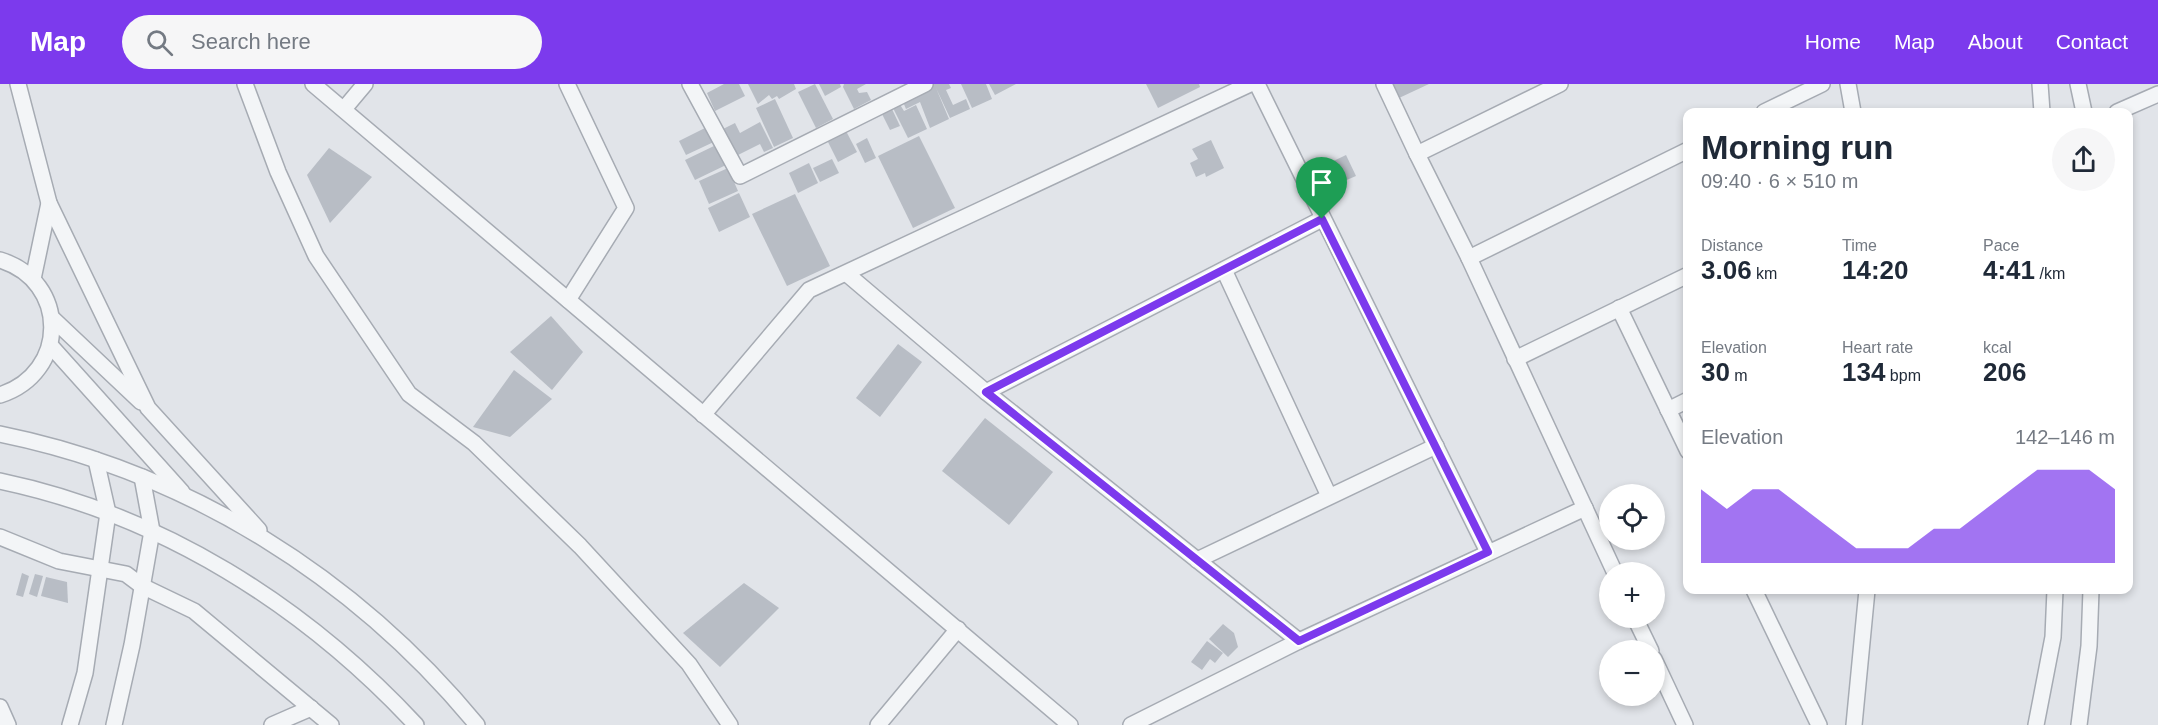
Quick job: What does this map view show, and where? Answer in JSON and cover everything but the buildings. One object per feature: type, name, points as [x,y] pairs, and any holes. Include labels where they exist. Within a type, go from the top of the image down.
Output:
[{"type":"street","points":[[18,84],[49,203],[148,408]]},
{"type":"street","points":[[245,84],[278,171],[316,256],[409,394],[474,443],[580,546],[689,664],[730,725]]},
{"type":"street","points":[[313,84],[1070,725]]},
{"type":"street","points":[[344,109],[365,84]]},
{"type":"street","points":[[567,84],[626,208],[568,300]]},
{"type":"street","points":[[690,84],[740,176],[925,84]]},
{"type":"street","points":[[703,415],[809,290],[1250,84]]},
{"type":"street","points":[[1257,84],[1488,552]]},
{"type":"street","points":[[1384,84],[1469,258],[1610,562]]},
{"type":"street","points":[[1417,154],[1560,84]]},
{"type":"street","points":[[1772,108],[1822,84]]},
{"type":"street","points":[[1848,84],[1852,108]]},
{"type":"street","points":[[2040,84],[2042,108]]},
{"type":"street","points":[[2078,84],[2083,108]]},
{"type":"street","points":[[2126,108],[2158,94]]},
{"type":"street","points":[[1469,258],[1683,152]]},
{"type":"street","points":[[33,279],[49,203]]},
{"type":"street","points":[[986,392],[1322,219]]},
{"type":"street","points":[[0,260],[22,270],[33,279],[42,291],[52,318],[50,345],[39,368],[30,378],[0,394]]},
{"type":"street","points":[[1224,270],[1329,496]]},
{"type":"street","points":[[846,274],[986,392],[1299,641]]},
{"type":"street","points":[[1515,359],[1683,277]]},
{"type":"street","points":[[1619,308],[1683,441]]},
{"type":"street","points":[[52,318],[148,408],[271,542]]},
{"type":"street","points":[[50,345],[186,496]]},
{"type":"street","points":[[1668,410],[1683,402]]},
{"type":"street","points":[[0,434],[96,460],[142,477],[186,496],[271,542],[334,586],[387,630],[422,663],[477,725]]},
{"type":"street","points":[[1197,560],[1436,446]]},
{"type":"street","points":[[70,725],[85,673],[108,513],[96,460]]},
{"type":"street","points":[[114,725],[152,531],[142,477]]},
{"type":"street","points":[[0,481],[62,497],[108,513],[152,531],[226,570],[277,602],[352,661],[416,725]]},
{"type":"street","points":[[1131,725],[1299,641],[1585,508]]},
{"type":"street","points":[[0,537],[59,561],[126,574],[142,586],[194,612],[311,708],[327,724]]},
{"type":"street","points":[[1756,594],[1819,725]]},
{"type":"street","points":[[1854,725],[1867,594]]},
{"type":"street","points":[[2036,725],[2052,637],[2055,594]]},
{"type":"street","points":[[2079,725],[2089,646],[2091,594]]},
{"type":"street","points":[[878,725],[958,629]]},
{"type":"street","points":[[1665,683],[1685,725]]},
{"type":"street","points":[[0,707],[8,725]]},
{"type":"street","points":[[272,725],[311,708]]},
{"type":"route","points":[[1322,219],[1488,552],[1299,641],[986,392],[1322,219]]}]
